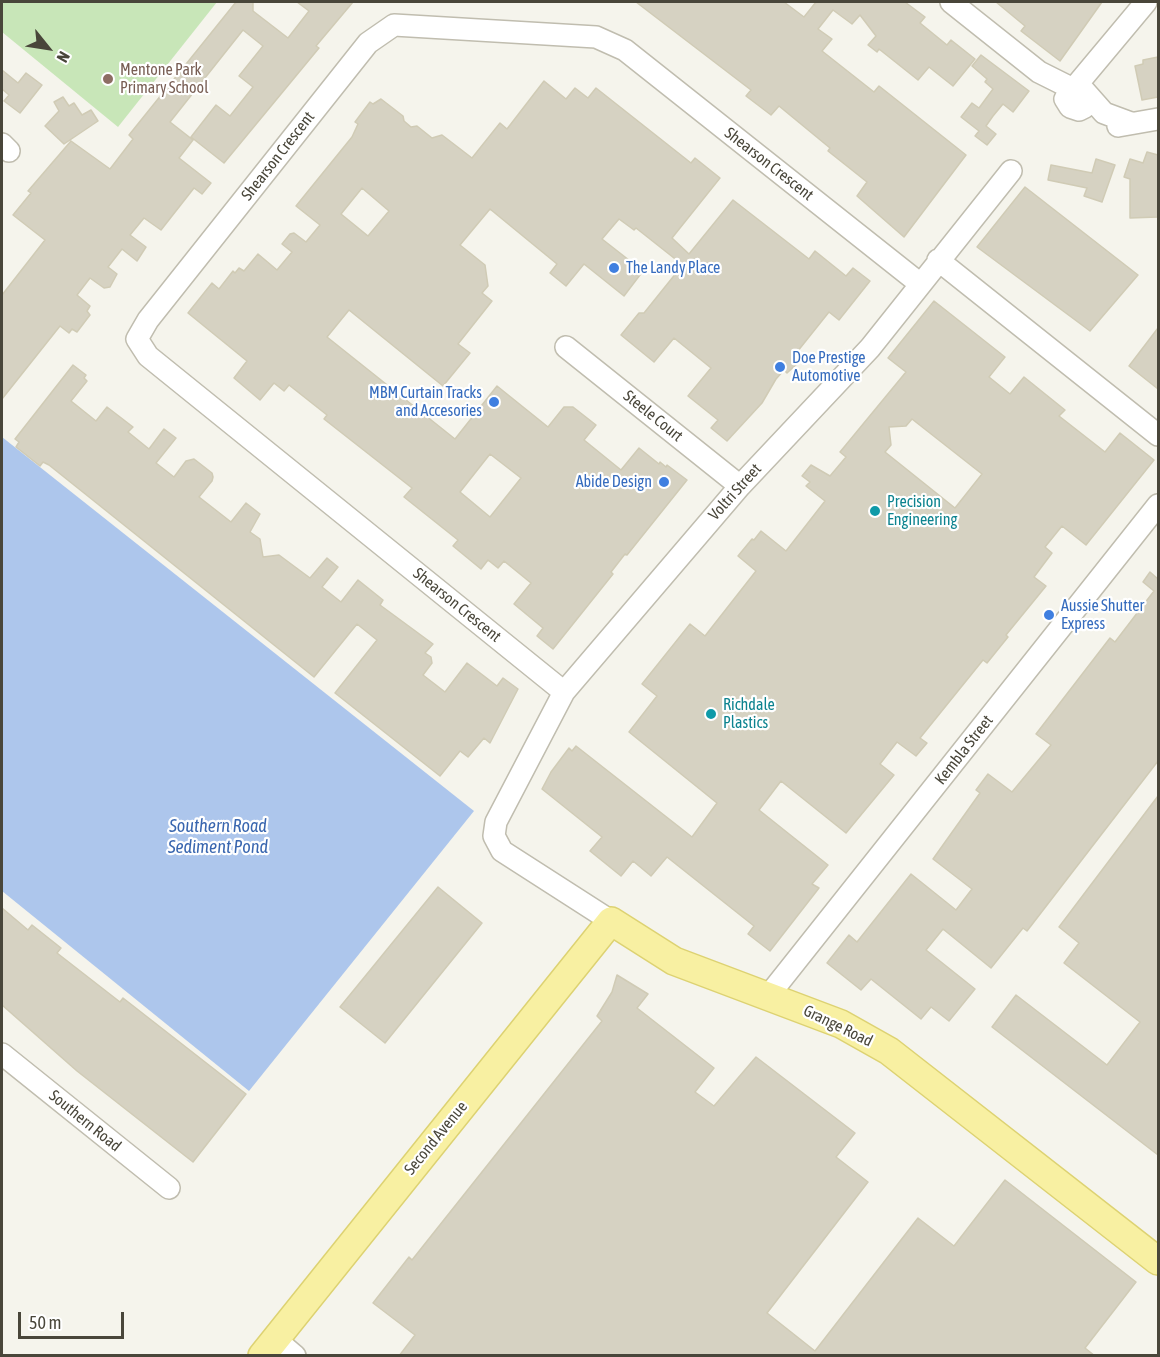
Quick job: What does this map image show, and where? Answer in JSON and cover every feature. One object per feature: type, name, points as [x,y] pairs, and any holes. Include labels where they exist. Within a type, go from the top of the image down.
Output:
[{"type":"main road","name":"Grange Road","points":[[611,921],[674,960],[841,1024],[889,1051],[1158,1260]]},
{"type":"main road","name":"Second Avenue","points":[[277,1350],[611,921]]},
{"type":"street","points":[[951,2],[1039,72],[1077,95],[1105,127],[1114,128],[1158,119]]},
{"type":"street","points":[[1077,95],[1094,67],[1146,2]]},
{"type":"street","name":"Shearson Crescent","points":[[564,692],[148,356],[137,339],[148,320],[368,43],[394,25],[596,37],[625,50],[919,283]]},
{"type":"street","name":"Voltri Street","points":[[494,836],[496,822],[564,692],[740,486],[870,348],[919,283],[1011,171]]},
{"type":"street","points":[[938,260],[1158,435]]},
{"type":"street","name":"Steele Court","points":[[566,347],[740,486]]},
{"type":"street","name":"Kembla Street","points":[[769,995],[1158,505]]},
{"type":"street","name":"Grange Road","points":[[494,836],[502,850],[611,921]]},
{"type":"street","name":"Southern Road","points":[[2,1054],[169,1188]]},
{"type":"green space","name":"Mentone Park Primary School","points":[[2,2],[217,2],[118,127],[2,32]]},
{"type":"water","name":"Southern Road Sediment Pond","points":[[2,437],[474,811],[249,1091],[2,891]]},
{"type":"building","points":[[236,2],[253,2],[253,11],[288,38],[309,11],[297,2],[353,2],[316,46],[319,48],[224,163],[191,137],[216,105],[230,116],[253,87],[239,76],[263,46],[243,30],[170,122],[193,140],[179,158],[211,183],[202,194],[194,188],[161,230],[144,218],[130,235],[146,247],[137,261],[122,249],[108,267],[117,274],[110,287],[104,288],[90,278],[77,295],[90,306],[87,311],[90,315],[77,332],[72,329],[69,333],[60,326],[2,399],[2,295],[45,240],[13,215],[31,193],[28,191],[71,141],[110,169],[133,139],[129,135]]},
{"type":"building","points":[[636,2],[784,2],[804,17],[816,2],[905,2],[925,17],[920,23],[947,45],[951,40],[975,59],[953,86],[929,67],[918,80],[879,49],[877,52],[868,45],[876,36],[860,15],[852,24],[833,10],[818,29],[832,39],[822,51],[874,92],[879,86],[966,155],[904,237],[857,196],[867,182],[828,151],[830,148],[779,106],[771,115],[746,96],[751,90]]},
{"type":"building","points":[[996,2],[1102,2],[1060,61],[1021,31],[1025,26]]},
{"type":"building","points":[[981,55],[1029,91],[1013,112],[1003,104],[993,116],[986,126],[996,134],[987,145],[975,136],[979,131],[961,117],[972,103],[979,108],[993,89],[985,82],[987,79],[972,66]]},
{"type":"building","points":[[1158,57],[1158,97],[1142,100],[1135,66],[1143,64],[1143,60]]},
{"type":"building","points":[[2,70],[18,83],[26,73],[42,85],[20,113],[4,101],[9,95],[2,89]]},
{"type":"building","points":[[544,81],[566,99],[575,88],[588,98],[596,88],[691,163],[695,158],[720,178],[672,238],[689,254],[733,200],[809,259],[815,251],[846,276],[853,268],[870,281],[839,320],[829,312],[793,357],[798,363],[787,373],[784,370],[762,403],[727,441],[711,428],[718,420],[688,396],[711,368],[674,338],[654,362],[621,335],[639,313],[644,313],[681,267],[677,264],[679,262],[636,228],[634,230],[619,219],[602,239],[643,271],[624,296],[584,264],[566,286],[550,273],[557,264],[490,209],[460,245],[485,265],[488,286],[482,293],[492,301],[458,344],[470,353],[443,386],[349,310],[327,337],[455,439],[497,386],[548,427],[564,407],[573,407],[596,425],[584,440],[621,470],[639,448],[659,464],[660,462],[666,467],[667,465],[687,480],[627,555],[625,554],[611,572],[613,574],[553,649],[537,636],[543,628],[514,604],[531,583],[504,561],[498,568],[488,560],[481,569],[453,546],[458,540],[404,497],[412,488],[324,419],[327,415],[289,385],[284,391],[274,383],[260,400],[234,378],[247,361],[188,313],[212,283],[219,289],[233,271],[235,273],[239,268],[244,271],[258,254],[277,270],[292,252],[282,244],[290,234],[294,233],[306,242],[320,225],[296,206],[352,137],[358,124],[355,122],[370,102],[373,104],[381,99],[403,116],[404,121],[411,127],[417,126],[432,138],[442,135],[472,158],[500,123],[507,129]],"holes":[[[362,188],[389,211],[368,236],[341,214]],[[490,454],[521,478],[490,517],[460,492]]]},
{"type":"building","points":[[63,97],[69,106],[74,103],[82,115],[91,110],[98,121],[64,144],[45,126],[59,111],[54,102]]},
{"type":"building","points":[[1147,152],[1158,155],[1158,217],[1130,218],[1130,179],[1124,177],[1130,159],[1143,163]]},
{"type":"building","points":[[1096,159],[1115,165],[1102,202],[1084,196],[1087,188],[1048,180],[1051,165],[1092,173]]},
{"type":"building","points":[[1025,187],[1138,275],[1090,331],[977,247]]},
{"type":"building","points":[[934,301],[1005,357],[989,377],[1010,394],[1024,377],[1065,410],[1059,416],[1105,452],[1120,433],[1154,460],[1086,545],[1062,526],[1045,547],[1052,553],[1034,577],[1046,586],[1006,635],[1008,637],[987,663],[983,660],[920,738],[927,743],[916,756],[897,742],[880,764],[894,775],[846,833],[781,781],[759,810],[828,865],[812,884],[819,888],[770,951],[748,934],[754,926],[667,857],[651,876],[633,861],[621,876],[590,851],[602,837],[542,789],[551,772],[569,748],[572,751],[576,746],[692,837],[717,803],[629,732],[657,696],[642,684],[690,624],[705,636],[756,571],[738,556],[752,539],[754,540],[761,531],[786,551],[825,501],[806,486],[810,482],[802,476],[811,465],[830,476],[846,457],[840,452],[906,372],[888,358]],"holes":[[[912,419],[982,474],[955,508],[885,452],[891,445],[889,427],[906,426]]]},
{"type":"building","points":[[1158,328],[1158,389],[1129,366]]},
{"type":"building","points":[[73,365],[86,375],[84,378],[87,381],[71,401],[96,421],[107,407],[133,427],[128,432],[149,449],[164,429],[176,438],[156,463],[174,477],[186,461],[194,459],[212,473],[213,477],[199,497],[231,522],[246,503],[260,514],[250,532],[260,539],[263,557],[279,555],[310,578],[327,558],[338,567],[322,587],[341,602],[358,580],[383,600],[380,605],[433,644],[425,653],[431,657],[432,663],[423,675],[445,692],[467,663],[497,686],[503,678],[518,689],[490,743],[484,738],[468,757],[460,751],[440,776],[335,693],[377,640],[357,624],[314,677],[49,465],[43,462],[40,466],[16,447],[19,442],[15,439]]},
{"type":"building","points":[[1150,572],[1158,579],[1158,761],[1027,931],[1023,928],[991,968],[943,929],[926,950],[975,989],[949,1021],[931,1007],[921,1019],[871,979],[861,990],[827,963],[849,935],[857,942],[911,874],[956,910],[972,889],[933,859],[980,793],[976,790],[988,774],[1012,792],[1051,745],[1036,734],[1110,638],[1115,642],[1154,591],[1143,582]]},
{"type":"building","points":[[1158,796],[1158,1155],[992,1027],[1016,995],[1107,1065],[1140,1022],[1064,963],[1079,943],[1059,927]]},
{"type":"building","points":[[438,887],[482,923],[385,1043],[340,1007]]},
{"type":"building","points":[[2,908],[28,930],[32,925],[61,948],[57,953],[120,1002],[123,998],[246,1094],[193,1162],[77,1071],[2,1005]]},
{"type":"building","points":[[617,975],[648,994],[637,1008],[714,1068],[695,1092],[714,1106],[756,1057],[855,1133],[836,1157],[868,1182],[767,1313],[815,1351],[918,1218],[954,1246],[1005,1180],[1136,1282],[1085,1348],[1095,1356],[399,1356],[415,1335],[373,1303],[409,1257],[412,1260],[602,1021],[597,1016],[612,992]]},
{"type":"place","name":"Mentone Park Primary School","points":[[108,79]]},
{"type":"place","name":"The Landy Place","points":[[614,268]]},
{"type":"place","name":"Doe Prestige Automotive","points":[[780,367]]},
{"type":"place","name":"MBM Curtain Tracks and Accesories","points":[[494,402]]},
{"type":"place","name":"Abide Design","points":[[664,482]]},
{"type":"place","name":"Precision Engineering","points":[[875,511]]},
{"type":"place","name":"Aussie Shutter Express","points":[[1049,615]]},
{"type":"place","name":"Richdale Plastics","points":[[711,714]]}]
